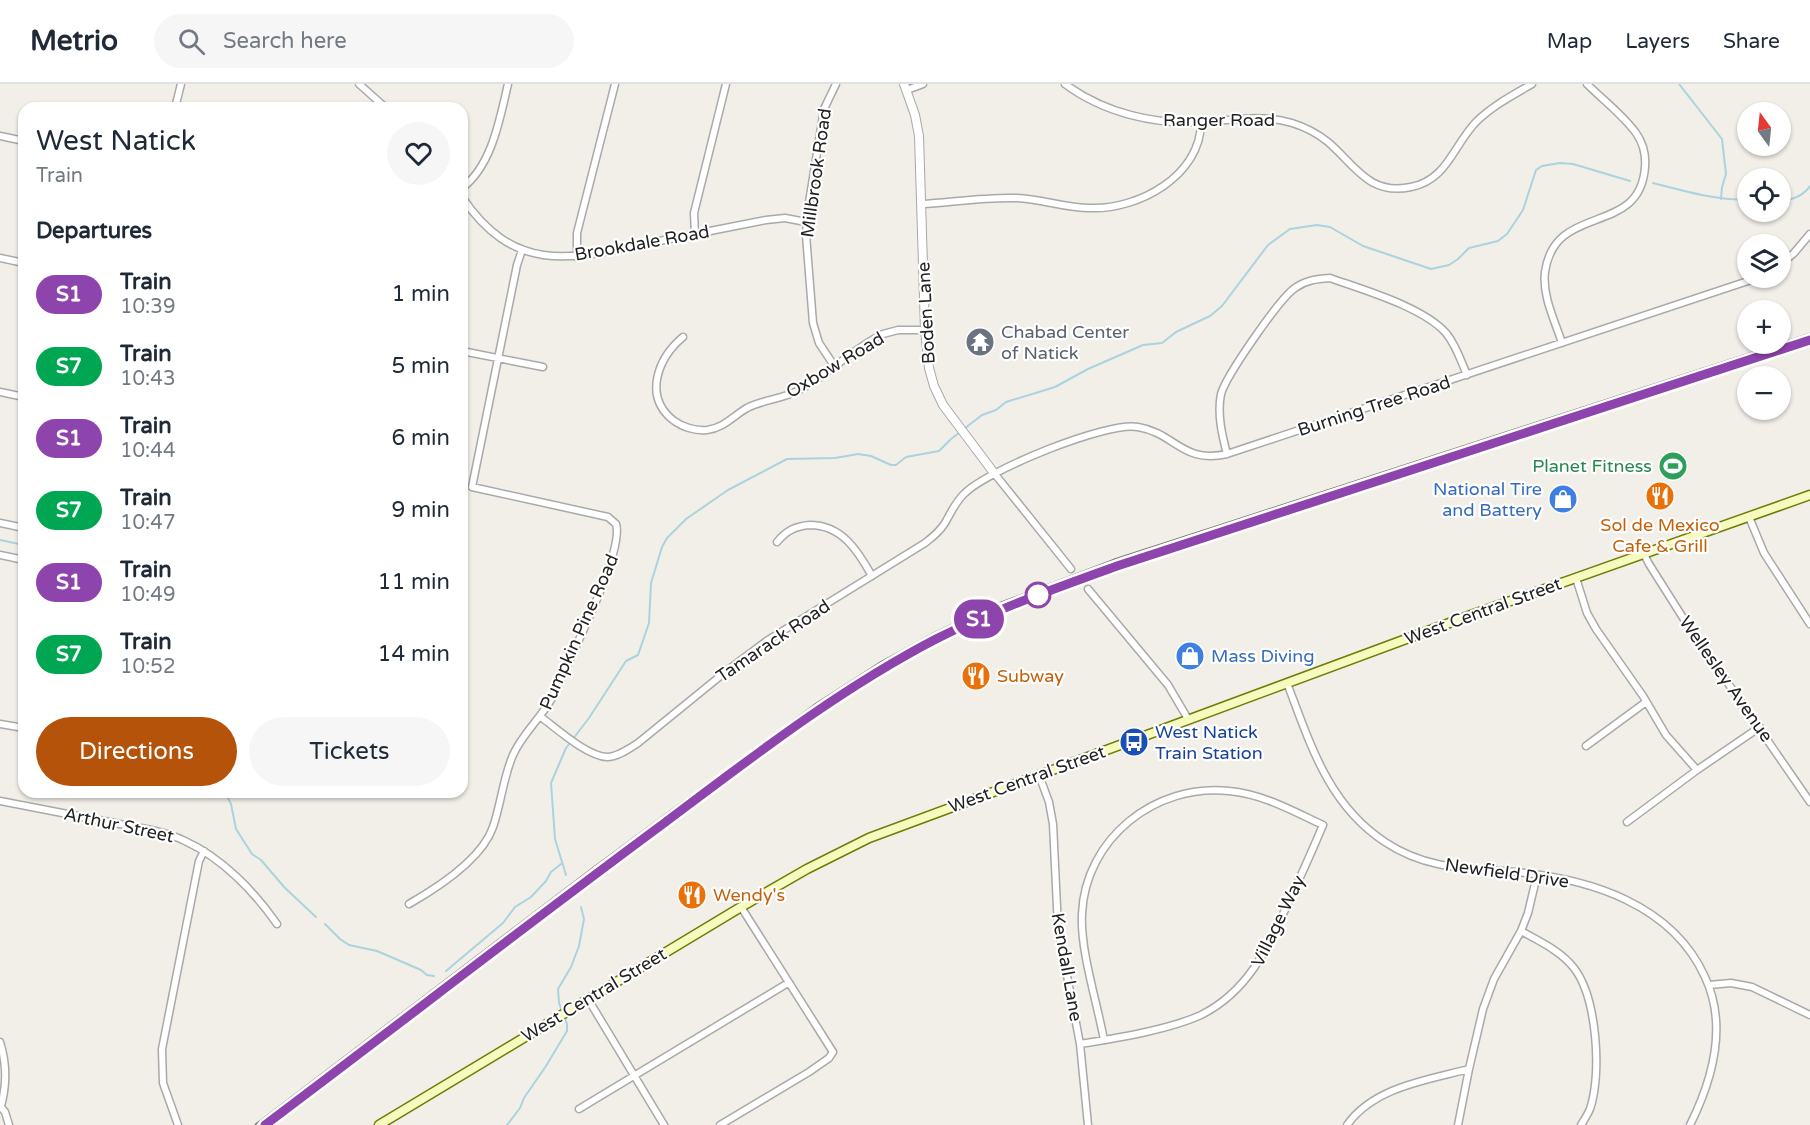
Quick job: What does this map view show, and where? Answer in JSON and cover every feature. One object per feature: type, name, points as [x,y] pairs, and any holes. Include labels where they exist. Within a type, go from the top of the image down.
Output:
[{"type":"main road","name":"West Central Street","points":[[386,1123],[420,1100],[741,907],[807,869],[869,838],[1188,719],[1810,495]]},
{"type":"street","points":[[176,102],[181,84]]},
{"type":"street","points":[[359,84],[379,102]]},
{"type":"street","points":[[468,182],[474,177],[489,149],[508,84]]},
{"type":"street","points":[[577,257],[577,233],[615,84]]},
{"type":"street","points":[[694,234],[694,213],[726,84]]},
{"type":"street","name":"Millbrook Road","points":[[835,367],[819,343],[813,323],[806,252],[806,222],[824,109],[836,84]]},
{"type":"street","points":[[905,87],[923,84]]},
{"type":"street","name":"Ranger Road","points":[[1065,84],[1100,104],[1132,115],[1165,122],[1201,122],[1255,117],[1296,124],[1327,142],[1368,180],[1377,185],[1398,189],[1420,185],[1437,175],[1451,159],[1468,131],[1483,116],[1532,84]]},
{"type":"street","points":[[1562,343],[1546,292],[1545,272],[1550,255],[1561,239],[1575,227],[1613,214],[1629,204],[1640,189],[1645,171],[1644,152],[1637,134],[1587,84]]},
{"type":"street","name":"Boden Lane","points":[[905,87],[917,126],[922,204],[925,330],[931,377],[938,396],[965,436],[1071,569]]},
{"type":"street","points":[[922,204],[1006,198],[1102,208],[1134,201],[1164,185],[1188,163],[1200,139],[1201,122]]},
{"type":"street","points":[[0,136],[18,140]]},
{"type":"street","name":"Brookdale Road","points":[[468,205],[484,225],[501,238],[522,250],[545,256],[577,257],[775,219],[806,222]]},
{"type":"street","points":[[1791,256],[1810,234]]},
{"type":"street","points":[[498,358],[522,250]]},
{"type":"street","points":[[0,258],[18,262]]},
{"type":"street","points":[[1227,454],[1220,418],[1224,386],[1236,365],[1283,300],[1293,289],[1314,279],[1330,278],[1428,317],[1453,342],[1467,375]]},
{"type":"street","name":"Burning Tree Road","points":[[994,473],[1096,433],[1126,426],[1146,428],[1195,455],[1227,454],[1737,285]]},
{"type":"street","name":"Oxbow Road","points":[[683,337],[664,357],[656,385],[657,393],[663,409],[674,421],[689,428],[704,430],[719,427],[752,406],[800,390],[883,334],[898,330],[925,330]]},
{"type":"street","points":[[468,352],[543,368]]},
{"type":"street","name":"Pumpkin Pine Road","points":[[409,904],[443,881],[485,843],[493,826],[514,753],[541,717],[556,688],[612,561],[618,541],[616,525],[612,520],[601,515],[472,487],[498,358]]},
{"type":"street","points":[[0,392],[18,396]]},
{"type":"street","name":"Tamarack Road","points":[[541,717],[580,746],[607,757],[630,748],[756,648],[933,537],[946,522],[959,498],[974,485],[994,473]]},
{"type":"street","points":[[1749,517],[1764,553],[1810,624]]},
{"type":"street","points":[[0,523],[18,527]]},
{"type":"street","points":[[777,542],[784,534],[799,526],[827,527],[851,543],[872,576]]},
{"type":"street","name":"Wellesley Avenue","points":[[1644,554],[1685,621],[1810,802]]},
{"type":"street","points":[[0,555],[18,559]]},
{"type":"street","points":[[1576,578],[1587,612],[1666,735],[1697,770]]},
{"type":"street","points":[[1088,589],[1168,685],[1188,719]]},
{"type":"street","name":"Newfield Drive","points":[[1287,683],[1314,754],[1328,782],[1346,809],[1371,833],[1402,852],[1434,864],[1537,875],[1608,892],[1644,908],[1674,932],[1688,947],[1709,985],[1717,1027],[1715,1056],[1708,1086],[1690,1125]]},
{"type":"street","points":[[1586,746],[1646,702]]},
{"type":"street","points":[[0,724],[18,727]]},
{"type":"street","points":[[1627,822],[1697,770],[1760,728]]},
{"type":"street","name":"Kendall Lane","points":[[1039,775],[1053,824],[1058,928],[1080,1044],[1088,1125]]},
{"type":"street","name":"Village Way","points":[[1080,1044],[1104,1040],[1189,1019],[1211,1009],[1233,993],[1252,973],[1266,952],[1323,825],[1259,797],[1240,792],[1214,790],[1192,792],[1164,800],[1138,814],[1120,828],[1094,865],[1087,885],[1082,915],[1085,949],[1104,1040]]},
{"type":"street","name":"Arthur Street","points":[[0,801],[155,831],[183,840],[204,851],[238,879],[278,924]]},
{"type":"street","points":[[178,1125],[163,1083],[162,1049],[199,861],[204,851]]},
{"type":"street","points":[[1458,1125],[1483,1009],[1491,986],[1521,931],[1537,875]]},
{"type":"street","points":[[720,1125],[809,1072],[829,1058],[833,1052],[741,907]]},
{"type":"street","points":[[1521,931],[1565,959],[1583,981],[1596,1038],[1590,1109],[1581,1125]]},
{"type":"street","points":[[579,1109],[788,983]]},
{"type":"street","points":[[1709,985],[1731,983],[1752,987],[1810,1016]]},
{"type":"street","points":[[588,999],[664,1125]]},
{"type":"street","points":[[0,1042],[6,1069],[6,1084],[0,1106],[9,1125]]},
{"type":"street","points":[[1347,1125],[1354,1116],[1374,1100],[1395,1089],[1469,1069]]},
{"type":"waterway","points":[[1679,84],[1722,139],[1726,174],[1721,199]]},
{"type":"waterway","points":[[566,875],[555,839],[551,783],[566,748],[589,718],[626,661],[638,655],[649,623],[651,583],[667,538],[686,519],[728,490],[787,459],[835,458],[858,454],[896,465],[906,457],[939,451],[982,415],[996,410],[1006,402],[1055,387],[1088,369],[1143,345],[1162,343],[1176,332],[1210,316],[1222,306],[1268,245],[1290,229],[1317,225],[1330,227],[1363,246],[1431,269],[1449,265],[1469,248],[1498,241],[1507,234],[1523,210],[1536,170],[1542,166],[1560,163],[1573,164],[1630,181]]},
{"type":"waterway","points":[[1653,183],[1711,197],[1737,199]]},
{"type":"waterway","points":[[1791,199],[1810,186]]},
{"type":"waterway","points":[[0,540],[18,544]]},
{"type":"waterway","points":[[228,798],[236,829],[252,854],[261,860],[285,888],[316,917]]},
{"type":"waterway","points":[[446,971],[503,923],[515,907],[531,897],[551,872],[561,864]]},
{"type":"waterway","points":[[507,1125],[520,1108],[567,1031],[567,1024],[559,1003],[558,989],[571,967],[579,946],[584,919],[581,907]]},
{"type":"waterway","points":[[325,924],[349,945],[377,951],[421,970],[427,975],[434,976]]},
{"type":"railway","points":[[257,1125],[595,868],[815,706],[882,663],[935,634],[987,609],[1114,561],[1810,335]]},
{"type":"train","name":"S1","points":[[265,1125],[732,773],[834,700],[937,639],[1024,600],[1117,566],[1810,340]]},
{"type":"place","name":"Chabad Center of Natick","points":[[980,342]]},
{"type":"place","name":"Planet Fitness","points":[[1673,466]]},
{"type":"place","name":"Sol de Mexico Cafe & Grill","points":[[1660,496]]},
{"type":"place","name":"National Tire and Battery","points":[[1563,499]]},
{"type":"place","name":"Mass Diving","points":[[1190,656]]},
{"type":"place","name":"Subway","points":[[976,676]]},
{"type":"place","name":"West Natick Train Station","points":[[1134,742]]},
{"type":"place","name":"Wendy's","points":[[692,895]]}]
